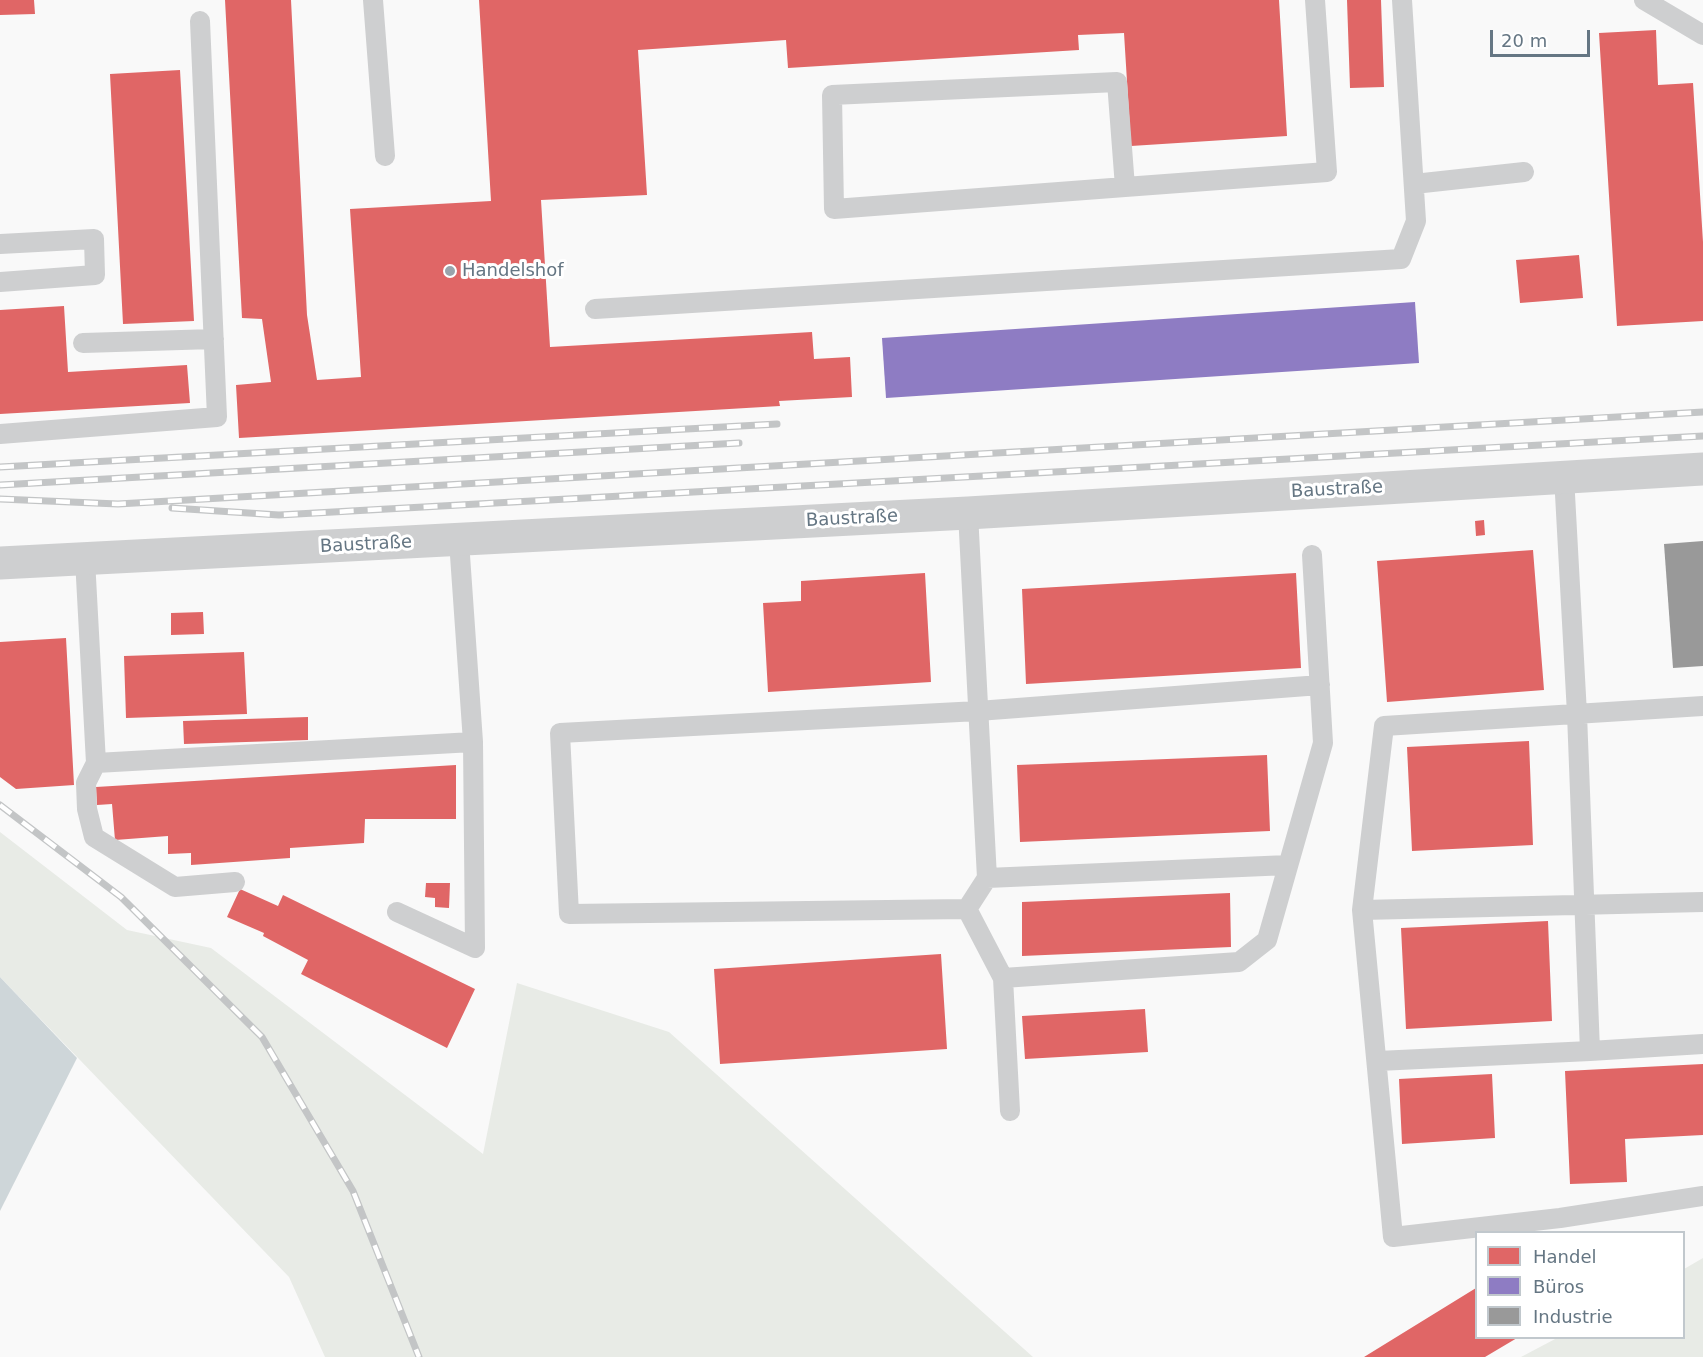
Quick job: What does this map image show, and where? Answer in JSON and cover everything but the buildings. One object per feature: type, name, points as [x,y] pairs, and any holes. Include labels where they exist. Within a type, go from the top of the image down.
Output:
[{"type":"street","name":"Baustraße","points":[[0,562],[459,541],[1703,469]]},
{"type":"lane","points":[[373,0],[385,156]]},
{"type":"lane","points":[[1125,187],[1116,82],[832,94],[834,209],[1327,172],[1315,0]]},
{"type":"lane","points":[[595,309],[1401,259],[1416,221],[1402,0]]},
{"type":"lane","points":[[1644,0],[1703,35]]},
{"type":"lane","points":[[0,434],[217,417],[200,21]]},
{"type":"lane","points":[[1414,184],[1524,172]]},
{"type":"lane","points":[[0,244],[94,239],[95,275],[0,282]]},
{"type":"lane","points":[[83,344],[214,339]]},
{"type":"lane","points":[[1564,476],[1577,714],[1590,1051]]},
{"type":"lane","points":[[967,909],[987,878],[968,513]]},
{"type":"lane","points":[[397,912],[475,948],[473,742],[459,541]]},
{"type":"lane","points":[[1003,978],[1239,962],[1267,940],[1323,743],[1312,555]]},
{"type":"lane","points":[[85,559],[96,764],[86,783],[87,809],[94,837],[175,887],[235,882]]},
{"type":"lane","points":[[967,909],[568,914],[560,733],[978,711],[1320,685]]},
{"type":"lane","points":[[1703,706],[1384,726],[1362,910],[1393,1237],[1560,1218],[1703,1196]]},
{"type":"lane","points":[[96,764],[473,742]]},
{"type":"lane","points":[[987,878],[1288,866]]},
{"type":"lane","points":[[1362,910],[1584,907],[1703,902]]},
{"type":"lane","points":[[967,909],[1003,978],[1010,1111]]},
{"type":"lane","points":[[1378,1061],[1703,1044]]},
{"type":"shaded area","points":[[0,832],[127,930],[211,948],[483,1154],[517,983],[669,1032],[1033,1357],[325,1357],[289,1277],[0,977]]},
{"type":"shaded area","points":[[0,977],[77,1058],[0,1211]]},
{"type":"shaded area","points":[[1703,1258],[1703,1357],[1521,1357],[1555,1339],[1685,1339],[1685,1268]]},
{"type":"railway","points":[[0,499],[118,504],[1703,412]]},
{"type":"railway","points":[[0,467],[777,424]]},
{"type":"railway","points":[[172,508],[279,515],[1703,436]]},
{"type":"railway","points":[[0,485],[739,443]]},
{"type":"railway","points":[[0,805],[121,897],[262,1037],[353,1191],[419,1357]]},
{"type":"place","name":"Handelshof","points":[[450,271]]}]
